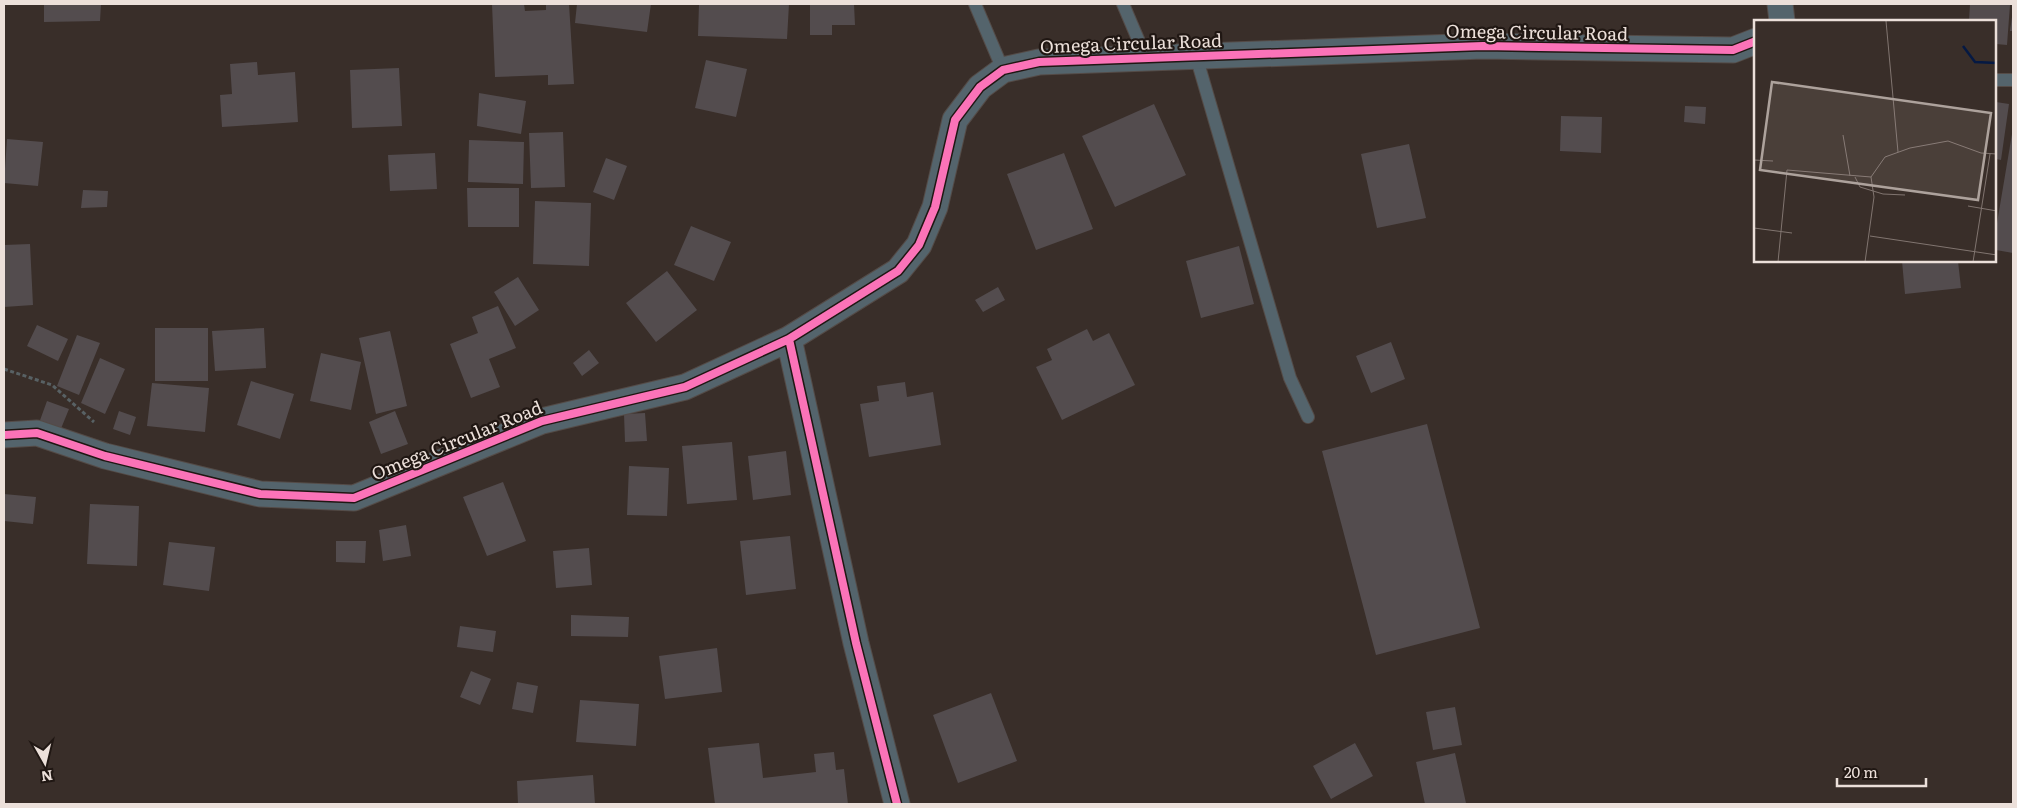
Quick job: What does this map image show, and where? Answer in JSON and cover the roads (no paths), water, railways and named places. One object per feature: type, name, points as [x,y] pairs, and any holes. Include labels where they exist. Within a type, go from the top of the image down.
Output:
[{"type":"street","points":[[1780,4],[1782,20]]},
{"type":"street","name":"Omega Circular Road","points":[[4,435],[37,433],[104,456],[260,494],[354,498],[542,422],[685,387],[789,339],[898,272],[919,245],[935,207],[955,120],[980,87],[1003,70],[1039,62],[1483,46],[1733,50],[1754,42]]},
{"type":"street","points":[[789,339],[856,643],[897,804]]},
{"type":"lane","points":[[975,4],[1003,70]]},
{"type":"lane","points":[[1123,4],[1146,58]]},
{"type":"lane","points":[[1196,56],[1290,378],[1308,417]]},
{"type":"lane","points":[[1997,80],[2013,80]]}]
